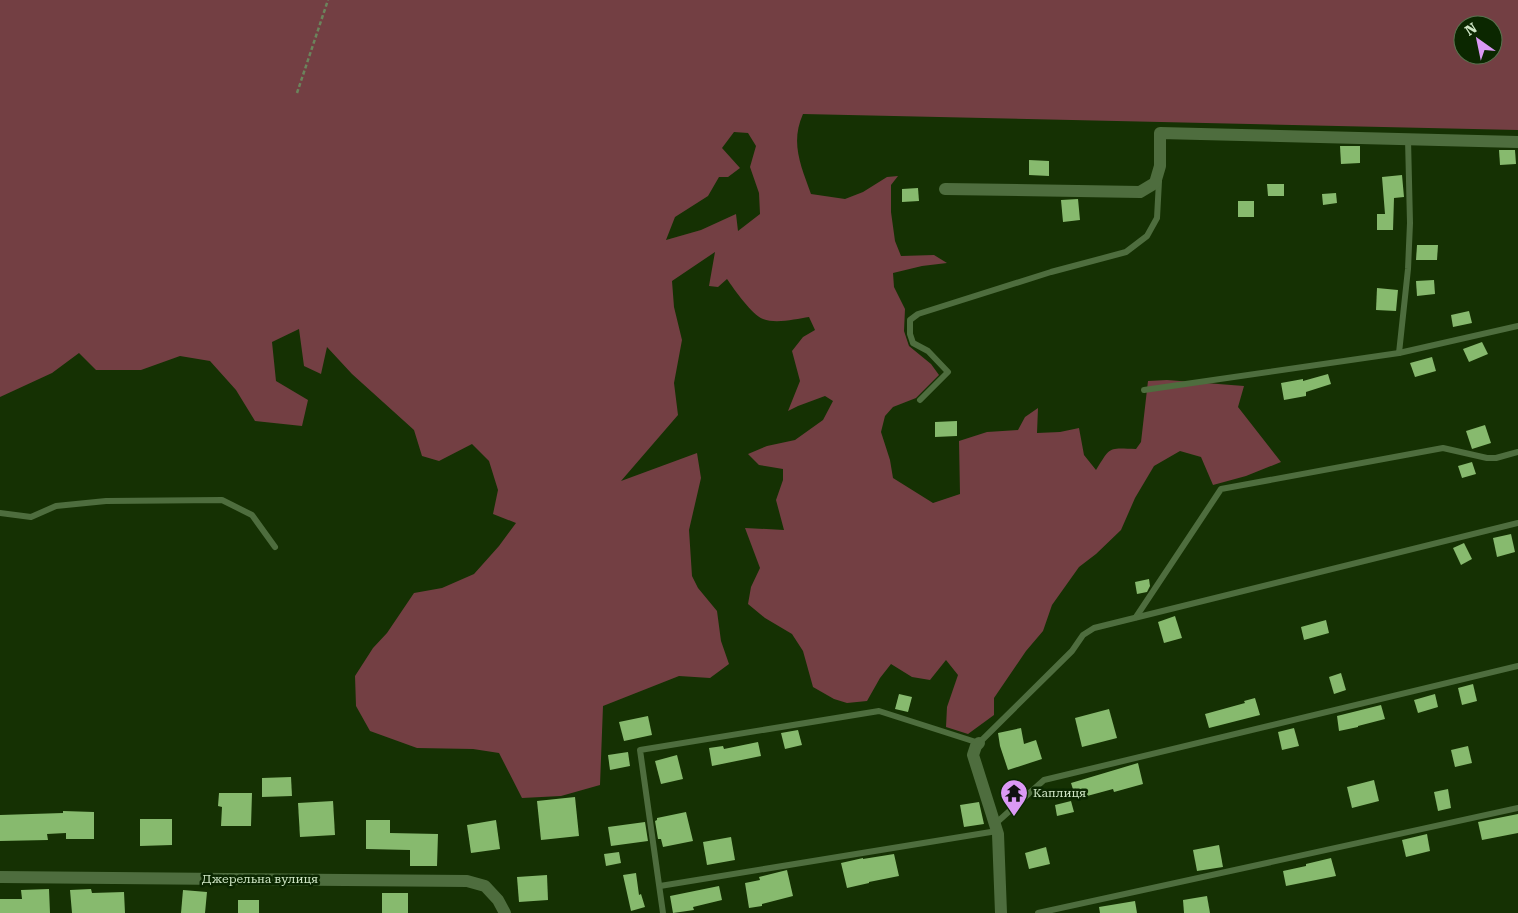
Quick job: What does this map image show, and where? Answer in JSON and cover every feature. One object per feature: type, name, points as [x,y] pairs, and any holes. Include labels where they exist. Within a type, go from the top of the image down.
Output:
[{"type":"street","points":[[945,189],[1140,192],[1155,183],[1160,166],[1160,133],[1518,142]]},
{"type":"street","points":[[979,743],[973,755],[996,827],[1002,913]]},
{"type":"street","name":"Джерельна вулиця","points":[[0,877],[466,881],[485,886],[498,900],[505,913]]},
{"type":"lane","points":[[1399,353],[1408,269],[1410,223],[1408,139]]},
{"type":"lane","points":[[920,400],[948,372],[928,351],[913,342],[910,334],[910,320],[918,314],[1051,272],[1126,252],[1147,236],[1156,218],[1160,166]]},
{"type":"lane","points":[[1144,390],[1399,353],[1518,326]]},
{"type":"lane","points":[[1136,617],[1221,488],[1443,448],[1487,458],[1496,458],[1518,452]]},
{"type":"lane","points":[[0,513],[31,517],[56,506],[106,501],[222,500],[252,515],[275,548]]},
{"type":"lane","points":[[663,913],[640,750],[879,711],[979,743],[1072,651],[1083,635],[1094,628],[1518,523]]},
{"type":"lane","points":[[660,886],[996,827],[1044,780],[1518,666]]},
{"type":"lane","points":[[1038,913],[1518,808]]},
{"type":"path","points":[[297,93],[328,0]]},
{"type":"shaded area","points":[[0,0],[1518,0],[1518,130],[803,114],[797,135],[797,145],[798,154],[811,194],[845,199],[863,192],[887,177],[898,176],[891,185],[891,212],[895,241],[901,256],[934,255],[947,263],[922,266],[893,273],[894,287],[905,309],[904,331],[909,346],[931,364],[939,375],[916,398],[893,407],[885,416],[881,432],[890,460],[893,478],[933,503],[960,494],[959,441],[987,432],[1018,430],[1025,417],[1038,408],[1037,433],[1060,432],[1079,428],[1084,455],[1096,470],[1111,450],[1120,448],[1136,449],[1141,442],[1148,381],[1167,380],[1244,386],[1238,407],[1281,462],[1246,476],[1213,485],[1201,457],[1180,451],[1154,466],[1135,498],[1121,530],[1079,567],[1052,605],[1043,631],[1026,651],[994,698],[994,715],[968,734],[946,727],[947,707],[958,675],[946,660],[930,680],[912,677],[891,664],[880,678],[867,701],[847,703],[834,699],[813,687],[803,651],[792,634],[765,618],[748,604],[751,587],[760,568],[745,528],[784,530],[776,500],[783,480],[783,469],[759,465],[748,454],[767,446],[795,440],[823,420],[833,401],[825,396],[788,411],[800,381],[792,351],[803,337],[815,330],[809,317],[774,321],[759,317],[727,279],[718,287],[709,286],[715,252],[672,281],[674,307],[682,340],[674,383],[678,415],[621,481],[697,453],[701,478],[689,530],[692,576],[698,588],[717,611],[721,641],[729,664],[710,678],[679,676],[603,706],[600,785],[561,796],[522,798],[499,753],[473,749],[417,748],[370,731],[356,706],[355,676],[373,648],[387,633],[414,593],[442,588],[474,574],[516,523],[493,514],[498,490],[489,461],[472,444],[439,461],[422,456],[414,430],[352,374],[327,347],[321,374],[304,366],[299,329],[272,342],[276,381],[308,400],[302,426],[255,421],[236,390],[210,361],[180,356],[141,370],[96,370],[79,353],[52,373],[0,397]],"holes":[[[734,132],[748,133],[756,146],[750,167],[759,193],[760,214],[738,231],[736,214],[701,230],[666,240],[675,217],[708,196],[719,177],[728,177],[740,168],[722,148]]]},
{"type":"building","points":[[1340,146],[1360,146],[1360,163],[1341,164]]},
{"type":"building","points":[[1499,150],[1515,150],[1516,164],[1500,165]]},
{"type":"building","points":[[1029,160],[1049,161],[1049,176],[1029,175]]},
{"type":"building","points":[[1402,175],[1404,197],[1394,198],[1393,230],[1377,230],[1377,214],[1385,214],[1382,177]]},
{"type":"building","points":[[1267,184],[1284,184],[1284,196],[1268,196]]},
{"type":"building","points":[[918,188],[919,201],[902,202],[902,189]]},
{"type":"building","points":[[1336,193],[1337,203],[1323,205],[1322,194]]},
{"type":"building","points":[[1078,199],[1080,220],[1063,222],[1061,200]]},
{"type":"building","points":[[1238,201],[1254,201],[1254,217],[1238,217]]},
{"type":"building","points":[[1417,245],[1438,245],[1437,260],[1416,260]]},
{"type":"building","points":[[1434,280],[1435,294],[1417,296],[1416,281]]},
{"type":"building","points":[[1377,288],[1398,290],[1396,311],[1376,310]]},
{"type":"building","points":[[1469,311],[1472,323],[1453,327],[1451,315]]},
{"type":"building","points":[[1482,342],[1488,354],[1469,362],[1463,349]]},
{"type":"building","points":[[1432,357],[1436,371],[1415,377],[1410,363]]},
{"type":"building","points":[[1328,374],[1331,384],[1306,392],[1306,396],[1284,400],[1281,383],[1303,379],[1303,381]]},
{"type":"building","points":[[957,421],[957,436],[935,437],[935,422]]},
{"type":"building","points":[[1485,425],[1491,443],[1472,449],[1466,431]]},
{"type":"building","points":[[1472,462],[1476,474],[1462,478],[1458,466]]},
{"type":"building","points":[[1511,534],[1515,552],[1497,557],[1493,538]]},
{"type":"building","points":[[1464,543],[1472,559],[1461,565],[1453,548]]},
{"type":"building","points":[[1149,579],[1150,586],[1147,592],[1137,594],[1135,582]]},
{"type":"building","points":[[1175,616],[1182,638],[1164,643],[1158,622]]},
{"type":"building","points":[[1326,620],[1329,633],[1304,640],[1301,627]]},
{"type":"building","points":[[1341,673],[1346,690],[1334,694],[1329,677]]},
{"type":"building","points":[[1473,684],[1477,701],[1462,705],[1458,688]]},
{"type":"building","points":[[899,694],[912,697],[908,712],[895,709]]},
{"type":"building","points":[[1435,694],[1438,707],[1418,713],[1414,700]]},
{"type":"building","points":[[1255,698],[1260,715],[1209,728],[1205,714],[1245,703],[1244,701]]},
{"type":"building","points":[[1381,705],[1385,719],[1339,731],[1337,716]]},
{"type":"building","points":[[1109,709],[1117,738],[1082,747],[1075,718]]},
{"type":"building","points":[[648,716],[652,735],[624,741],[619,722]]},
{"type":"building","points":[[1021,728],[1024,744],[1036,740],[1042,759],[1008,770],[998,733]]},
{"type":"building","points":[[1294,728],[1299,746],[1282,750],[1278,732]]},
{"type":"building","points":[[798,730],[802,745],[785,749],[781,733]]},
{"type":"building","points":[[758,742],[761,756],[712,766],[709,748],[723,746],[724,749]]},
{"type":"building","points":[[1468,746],[1472,763],[1455,767],[1451,750]]},
{"type":"building","points":[[628,752],[630,766],[610,770],[608,755]]},
{"type":"building","points":[[677,755],[683,779],[661,784],[655,761]]},
{"type":"building","points":[[1138,763],[1143,784],[1114,792],[1113,789],[1076,799],[1071,783]]},
{"type":"building","points":[[291,777],[292,796],[262,797],[262,778]]},
{"type":"building","points":[[1374,780],[1379,801],[1352,808],[1347,787]]},
{"type":"building","points":[[1448,789],[1451,808],[1438,811],[1434,792]]},
{"type":"building","points":[[219,793],[252,793],[251,826],[221,826],[222,807],[218,806]]},
{"type":"building","points":[[575,797],[579,836],[541,840],[537,801]]},
{"type":"building","points":[[333,801],[335,835],[300,837],[298,803]]},
{"type":"building","points":[[1071,801],[1074,812],[1057,816],[1055,805]]},
{"type":"building","points":[[979,802],[984,824],[964,827],[960,805]]},
{"type":"building","points":[[63,811],[94,812],[94,839],[66,839],[66,833],[47,834],[48,840],[0,841],[0,815],[63,813]]},
{"type":"building","points":[[686,812],[693,841],[663,847],[661,839],[658,839],[655,821],[657,818]]},
{"type":"building","points":[[1518,814],[1518,833],[1482,840],[1478,822]]},
{"type":"building","points":[[140,819],[172,819],[172,845],[140,846]]},
{"type":"building","points":[[366,820],[390,820],[390,833],[438,834],[437,866],[410,866],[410,850],[366,849]]},
{"type":"building","points":[[496,820],[500,849],[471,853],[467,825]]},
{"type":"building","points":[[645,822],[648,841],[611,846],[608,827]]},
{"type":"building","points":[[1427,834],[1430,851],[1406,857],[1402,840]]},
{"type":"building","points":[[731,837],[735,860],[707,865],[703,842]]},
{"type":"building","points":[[1219,845],[1223,867],[1197,871],[1193,850]]},
{"type":"building","points":[[1046,847],[1050,864],[1029,869],[1025,853]]},
{"type":"building","points":[[619,852],[621,863],[606,866],[604,854]]},
{"type":"building","points":[[894,854],[899,876],[847,888],[841,863]]},
{"type":"building","points":[[1331,858],[1336,876],[1286,886],[1283,871]]},
{"type":"building","points":[[787,870],[793,896],[749,908],[745,883],[760,880],[759,877]]},
{"type":"building","points":[[636,873],[639,895],[641,894],[645,907],[631,911],[623,875]]},
{"type":"building","points":[[547,875],[548,900],[519,902],[517,877]]},
{"type":"building","points":[[719,886],[722,900],[693,907],[694,910],[673,913],[670,896]]},
{"type":"building","points":[[49,889],[50,913],[0,913],[0,899],[22,899],[21,890]]},
{"type":"building","points":[[91,889],[92,893],[124,892],[125,913],[72,913],[70,890]]},
{"type":"building","points":[[183,890],[207,892],[205,913],[181,913]]},
{"type":"building","points":[[382,893],[408,893],[408,913],[382,913]]},
{"type":"building","points":[[1207,896],[1210,913],[1184,913],[1183,900]]},
{"type":"building","points":[[238,900],[259,900],[259,913],[238,913]]},
{"type":"building","points":[[1135,901],[1137,913],[1100,913],[1099,907]]},
{"type":"place","name":"Каплиця","points":[[1014,817]]}]
